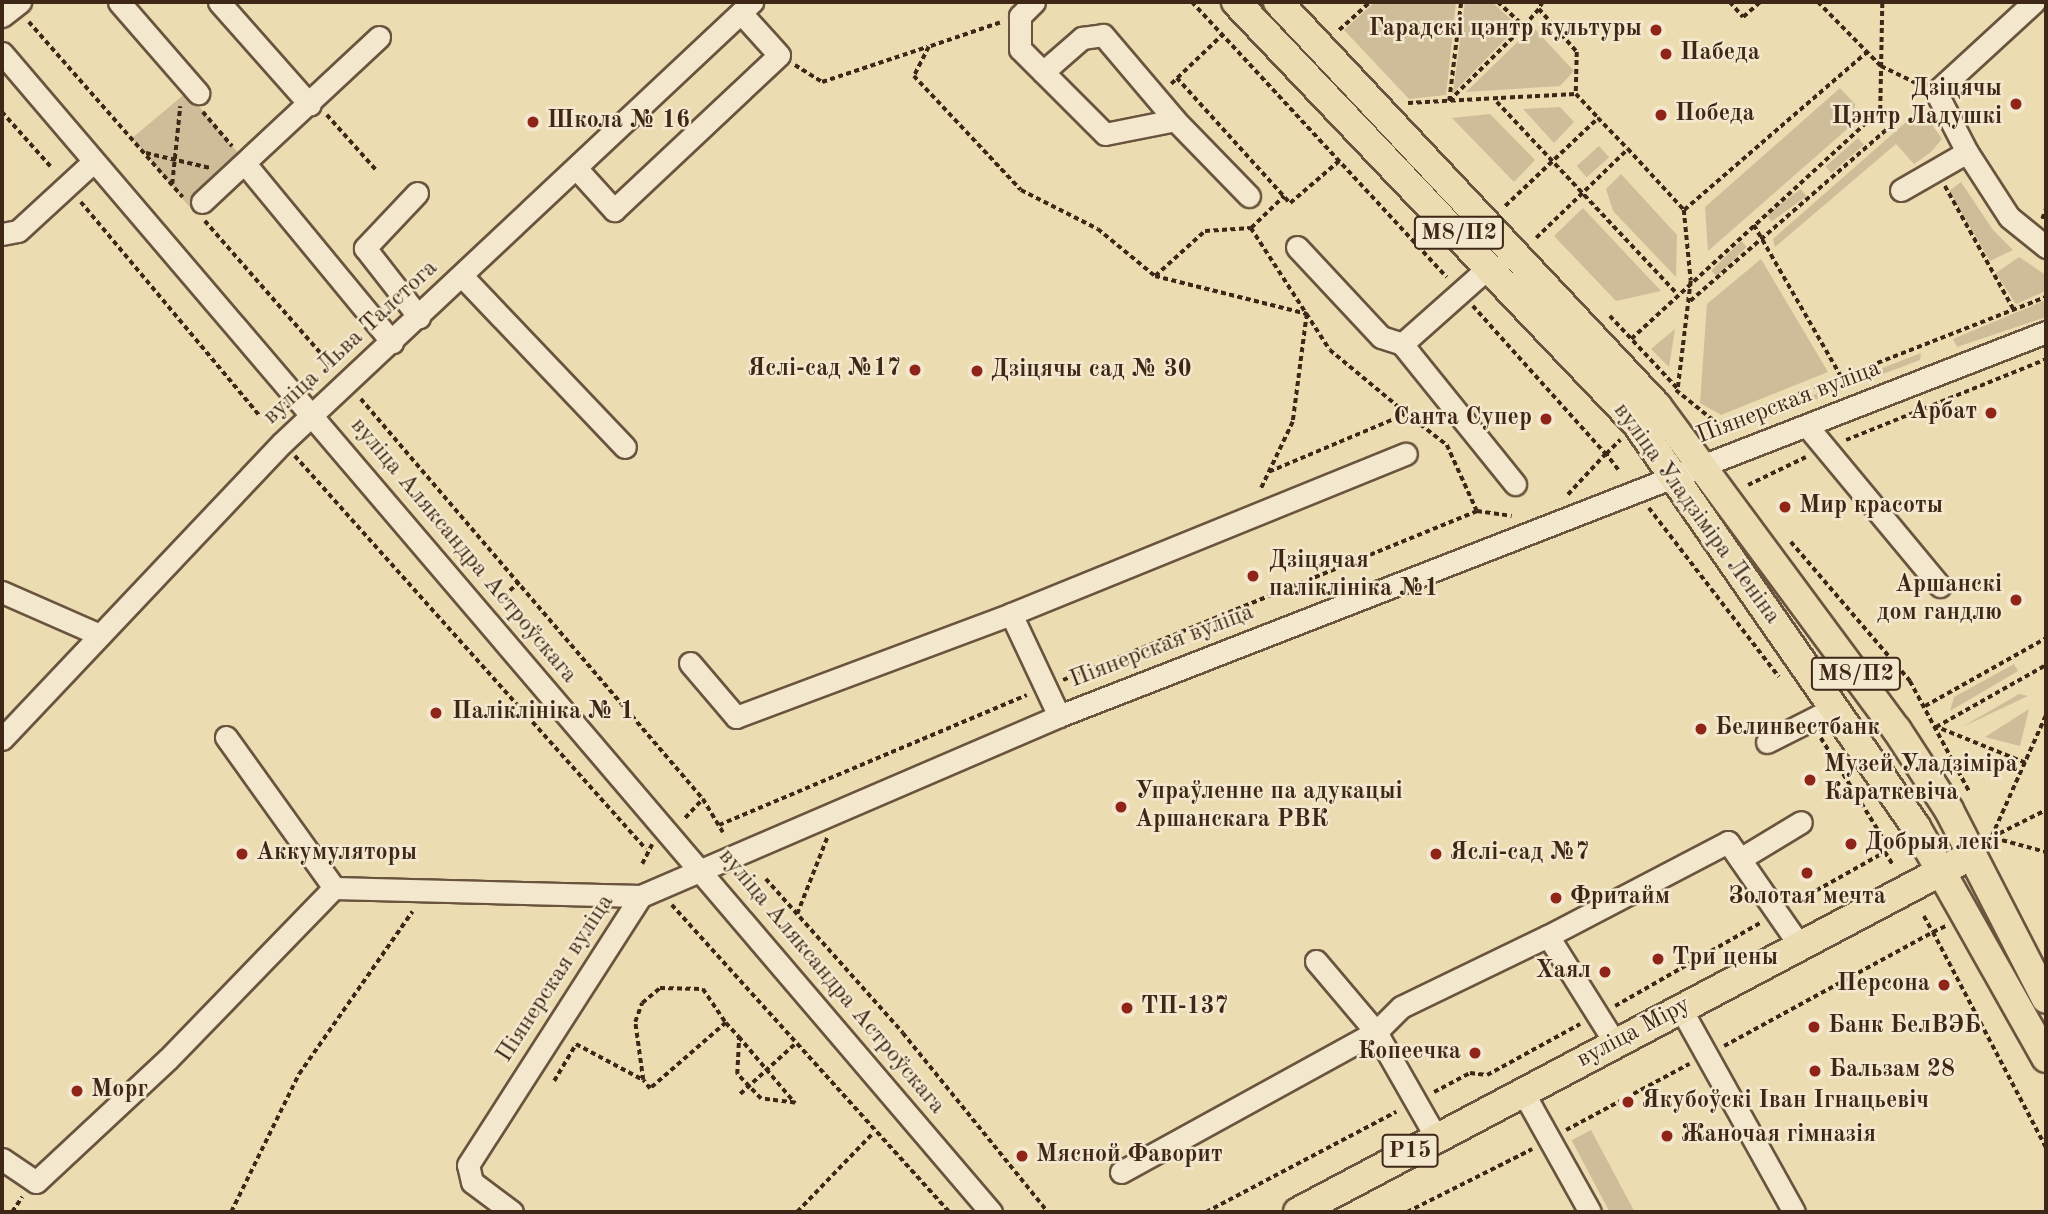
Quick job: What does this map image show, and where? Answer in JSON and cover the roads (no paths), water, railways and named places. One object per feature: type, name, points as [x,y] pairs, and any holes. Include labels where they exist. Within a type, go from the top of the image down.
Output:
[{"type":"main road","name":"вуліца Уладзіміра Леніна","points":[[1236,2],[1490,265],[1637,424],[1686,470],[1897,730],[1982,846],[2046,999]]},
{"type":"main road","name":"вуліца Уладзіміра Леніна","points":[[1278,2],[1616,356],[1686,470],[1822,715],[1943,871],[2046,1058]]},
{"type":"main road","name":"вуліца Міру","points":[[1298,1212],[1436,1136],[1943,871],[1982,846]]},
{"type":"street","points":[[120,2],[191,98]]},
{"type":"street","points":[[219,2],[312,103]]},
{"type":"street","points":[[1034,2],[1020,16],[1020,49],[1105,134],[1175,120]]},
{"type":"street","points":[[2034,2],[1936,92],[1967,152],[2009,217],[2046,247]]},
{"type":"street","points":[[576,168],[614,210],[779,55],[746,7]]},
{"type":"street","name":"вуліца Льва Талстога","points":[[2,739],[313,415],[746,7]]},
{"type":"street","points":[[1043,72],[1082,38],[1102,35],[1175,120],[1249,196]]},
{"type":"street","points":[[195,205],[244,169],[379,37]]},
{"type":"street","name":"вуліца Аляксандра Астроўскага","points":[[2,53],[991,1212]]},
{"type":"street","points":[[1901,190],[1967,152]]},
{"type":"street","points":[[2,234],[18,231],[94,160]]},
{"type":"street","points":[[244,169],[392,342]]},
{"type":"street","points":[[417,193],[365,248],[419,317]]},
{"type":"street","points":[[1297,247],[1381,337],[1402,344],[1515,484]]},
{"type":"street","points":[[1402,344],[1462,293],[1490,265]]},
{"type":"street","points":[[462,275],[625,447]]},
{"type":"street","name":"Піянерская вуліца","points":[[512,1212],[471,1182],[468,1165],[641,896],[698,866],[743,852],[1059,716],[2046,332]]},
{"type":"street","points":[[1807,426],[1940,586]]},
{"type":"street","points":[[690,663],[736,717],[1011,614],[1406,454]]},
{"type":"street","points":[[2,592],[100,635]]},
{"type":"street","points":[[1011,614],[1059,716]]},
{"type":"street","points":[[1767,742],[1822,715]]},
{"type":"street","points":[[226,737],[334,887]]},
{"type":"street","points":[[1740,859],[1801,822]]},
{"type":"street","points":[[1121,1172],[1376,1032],[1401,1007],[1548,936],[1728,842],[1800,946]]},
{"type":"street","points":[[2,1159],[36,1182],[168,1059],[334,887],[426,892],[641,896]]},
{"type":"street","points":[[1548,936],[1615,1044]]},
{"type":"street","points":[[1316,961],[1376,1032],[1436,1136]]},
{"type":"street","points":[[1681,1009],[1794,1212]]},
{"type":"street","points":[[1523,1092],[1590,1212]]},
{"type":"place","name":"Гарадскі цэнтр культуры","points":[[1656,30]]},
{"type":"place","name":"Пабеда","points":[[1666,54]]},
{"type":"place","name":"Дзіцячы Цэнтр Ладушкі","points":[[2016,104]]},
{"type":"place","name":"Победа","points":[[1661,115]]},
{"type":"place","name":"Школа № 16","points":[[533,122]]},
{"type":"place","name":"Яслі-сад №17","points":[[915,370]]},
{"type":"place","name":"Дзіцячы сад № 30","points":[[977,371]]},
{"type":"place","name":"Арбат","points":[[1991,413]]},
{"type":"place","name":"Санта Супер","points":[[1546,419]]},
{"type":"place","name":"Мир красоты","points":[[1785,507]]},
{"type":"place","name":"Дзіцячая паліклініка №1","points":[[1253,576]]},
{"type":"place","name":"Аршанскі дом гандлю","points":[[2016,600]]},
{"type":"place","name":"Паліклініка № 1","points":[[436,713]]},
{"type":"place","name":"Белинвестбанк","points":[[1701,729]]},
{"type":"place","name":"Музей Уладзіміра Караткевіча","points":[[1810,780]]},
{"type":"place","name":"Упраўленне па адукацыі Аршанскага РВК","points":[[1121,807]]},
{"type":"place","name":"Добрыя лекі","points":[[1851,844]]},
{"type":"place","name":"Аккумуляторы","points":[[242,854]]},
{"type":"place","name":"Яслі-сад №7","points":[[1436,854]]},
{"type":"place","name":"Золотая мечта","points":[[1807,873]]},
{"type":"place","name":"Фритайм","points":[[1556,898]]},
{"type":"place","name":"Три цены","points":[[1658,959]]},
{"type":"place","name":"Хаял","points":[[1605,972]]},
{"type":"place","name":"Персона","points":[[1944,985]]},
{"type":"place","name":"ТП-137","points":[[1127,1008]]},
{"type":"place","name":"Банк БелВЭБ","points":[[1814,1027]]},
{"type":"place","name":"Копеечка","points":[[1475,1053]]},
{"type":"place","name":"Бальзам 28","points":[[1815,1071]]},
{"type":"place","name":"Морг","points":[[77,1091]]},
{"type":"place","name":"Якубоўскі Іван Ігнацьевіч","points":[[1628,1102]]},
{"type":"place","name":"Жаночая гімназія","points":[[1667,1136]]},
{"type":"place","name":"Мясной Фаворит","points":[[1022,1156]]}]
